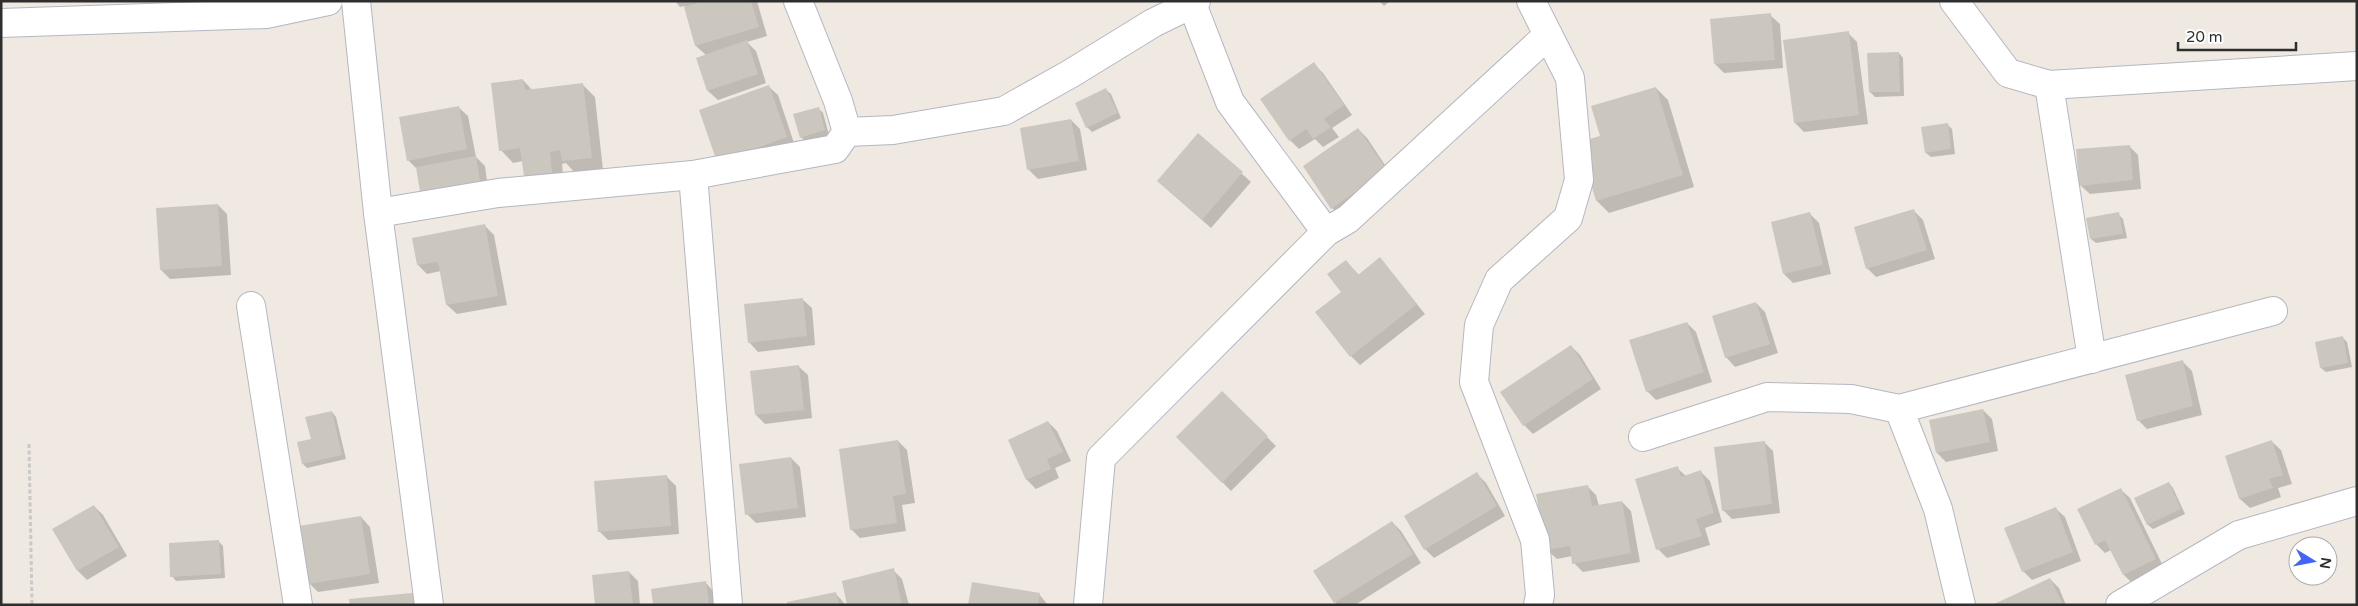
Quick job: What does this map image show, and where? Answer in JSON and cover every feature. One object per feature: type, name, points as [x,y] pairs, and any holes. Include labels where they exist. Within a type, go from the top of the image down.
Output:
[{"type":"street","points":[[1,23],[69,11],[266,14],[328,1]]},
{"type":"street","points":[[356,1],[378,213],[429,605]]},
{"type":"street","points":[[378,213],[498,194],[693,175],[835,150],[847,132],[838,101],[798,1]]},
{"type":"street","points":[[1531,1],[1570,78],[1579,180],[1568,218],[1499,280],[1479,325],[1474,382],[1535,540],[1540,595],[1538,605]]},
{"type":"street","points":[[1954,1],[2008,73],[2049,85],[2357,66]]},
{"type":"street","points":[[847,132],[893,130],[1004,111],[1070,74],[1153,23],[1193,2],[1230,102],[1326,232]]},
{"type":"street","points":[[1088,605],[1101,458],[1326,232],[1348,219],[1548,35]]},
{"type":"street","points":[[2049,85],[2092,359]]},
{"type":"street","points":[[693,175],[728,605]]},
{"type":"street","points":[[251,306],[298,605]]},
{"type":"street","points":[[1643,437],[1767,397],[1851,399],[1899,409],[2273,311]]},
{"type":"street","points":[[1899,409],[1938,509],[1961,605]]},
{"type":"street","points":[[2120,605],[2239,535],[2357,500]]},
{"type":"path","points":[[29,444],[32,605]]},
{"type":"building","points":[[704,1],[751,1],[759,27],[695,46],[684,7]]},
{"type":"building","points":[[1771,13],[1775,60],[1714,64],[1710,19]]},
{"type":"building","points":[[1849,31],[1859,115],[1794,123],[1783,40]]},
{"type":"building","points":[[747,40],[758,74],[707,91],[696,58]]},
{"type":"building","points":[[1899,52],[1900,92],[1869,92],[1867,53]]},
{"type":"building","points":[[1314,62],[1344,105],[1324,119],[1331,127],[1313,139],[1306,129],[1289,141],[1260,99]]},
{"type":"building","points":[[523,79],[525,90],[583,83],[592,158],[562,161],[560,150],[550,152],[552,173],[524,176],[520,148],[499,151],[491,83]]},
{"type":"building","points":[[769,85],[787,137],[717,162],[699,110]]},
{"type":"building","points":[[1656,87],[1683,175],[1596,201],[1579,142],[1600,136],[1591,106]]},
{"type":"building","points":[[1106,88],[1118,113],[1086,128],[1075,103]]},
{"type":"building","points":[[459,106],[467,149],[407,161],[399,117]]},
{"type":"building","points":[[819,107],[825,130],[800,138],[793,114]]},
{"type":"building","points":[[1071,119],[1079,161],[1027,170],[1020,128]]},
{"type":"building","points":[[1948,123],[1951,149],[1925,153],[1921,127]]},
{"type":"building","points":[[1358,128],[1387,170],[1331,209],[1303,166]]},
{"type":"building","points":[[1198,133],[1243,172],[1202,220],[1157,181]]},
{"type":"building","points":[[2130,145],[2133,180],[2079,186],[2076,149]]},
{"type":"building","points":[[476,156],[481,187],[421,198],[416,167]]},
{"type":"building","points":[[218,204],[222,266],[160,270],[156,208]]},
{"type":"building","points":[[1914,209],[1927,250],[1866,269],[1854,227]]},
{"type":"building","points":[[1810,212],[1823,265],[1783,274],[1771,222]]},
{"type":"building","points":[[2119,212],[2123,234],[2090,239],[2086,218]]},
{"type":"building","points":[[485,224],[498,296],[446,305],[438,262],[417,265],[412,238]]},
{"type":"building","points":[[1380,257],[1417,304],[1350,357],[1315,312],[1341,292],[1327,274],[1346,260],[1358,275]]},
{"type":"building","points":[[803,298],[807,336],[748,343],[744,304]]},
{"type":"building","points":[[1756,302],[1770,344],[1725,358],[1712,316]]},
{"type":"building","points":[[1687,322],[1704,372],[1646,392],[1629,340]]},
{"type":"building","points":[[2343,336],[2348,363],[2320,368],[2315,342]]},
{"type":"building","points":[[1571,345],[1593,379],[1523,426],[1500,392]]},
{"type":"building","points":[[2183,360],[2193,406],[2137,421],[2125,375]]},
{"type":"building","points":[[799,365],[804,410],[755,415],[750,371]]},
{"type":"building","points":[[1222,391],[1268,436],[1222,483],[1176,437]]},
{"type":"building","points":[[1983,409],[1990,442],[1936,453],[1929,420]]},
{"type":"building","points":[[332,411],[342,455],[302,464],[297,442],[311,439],[305,417]]},
{"type":"building","points":[[1048,421],[1063,452],[1047,459],[1051,469],[1026,480],[1008,440]]},
{"type":"building","points":[[898,440],[906,494],[893,496],[897,523],[850,530],[839,449]]},
{"type":"building","points":[[2272,440],[2283,475],[2269,479],[2273,488],[2239,499],[2225,456]]},
{"type":"building","points":[[1765,441],[1772,504],[1722,511],[1714,447]]},
{"type":"building","points":[[791,457],[798,508],[745,515],[739,464]]},
{"type":"building","points":[[1678,466],[1681,477],[1701,470],[1714,513],[1696,519],[1702,536],[1656,550],[1635,479]]},
{"type":"building","points":[[1477,472],[1497,506],[1424,550],[1404,516]]},
{"type":"building","points":[[667,475],[671,526],[598,532],[594,481]]},
{"type":"building","points":[[2169,482],[2181,509],[2147,525],[2134,498]]},
{"type":"building","points":[[1588,485],[1592,506],[1622,501],[1631,553],[1572,564],[1570,546],[1546,550],[1536,494]]},
{"type":"building","points":[[2121,488],[2156,559],[2123,575],[2105,540],[2095,545],[2077,509]]},
{"type":"building","points":[[94,505],[119,547],[77,571],[52,529]]},
{"type":"building","points":[[2056,507],[2073,552],[2022,572],[2004,528]]},
{"type":"building","points":[[361,516],[370,574],[308,584],[299,526]]},
{"type":"building","points":[[1392,521],[1413,554],[1334,603],[1313,571]]},
{"type":"building","points":[[219,540],[221,574],[170,577],[169,543]]},
{"type":"building","points":[[894,568],[902,605],[847,605],[842,581]]},
{"type":"building","points":[[629,571],[633,605],[595,605],[592,575]]},
{"type":"building","points":[[2050,578],[2063,605],[1992,605]]},
{"type":"building","points":[[706,581],[709,605],[653,605],[651,589]]},
{"type":"building","points":[[972,582],[1040,593],[1038,605],[968,605]]},
{"type":"building","points":[[422,592],[423,605],[350,605],[349,599]]},
{"type":"building","points":[[836,592],[839,605],[787,605],[787,602]]}]
